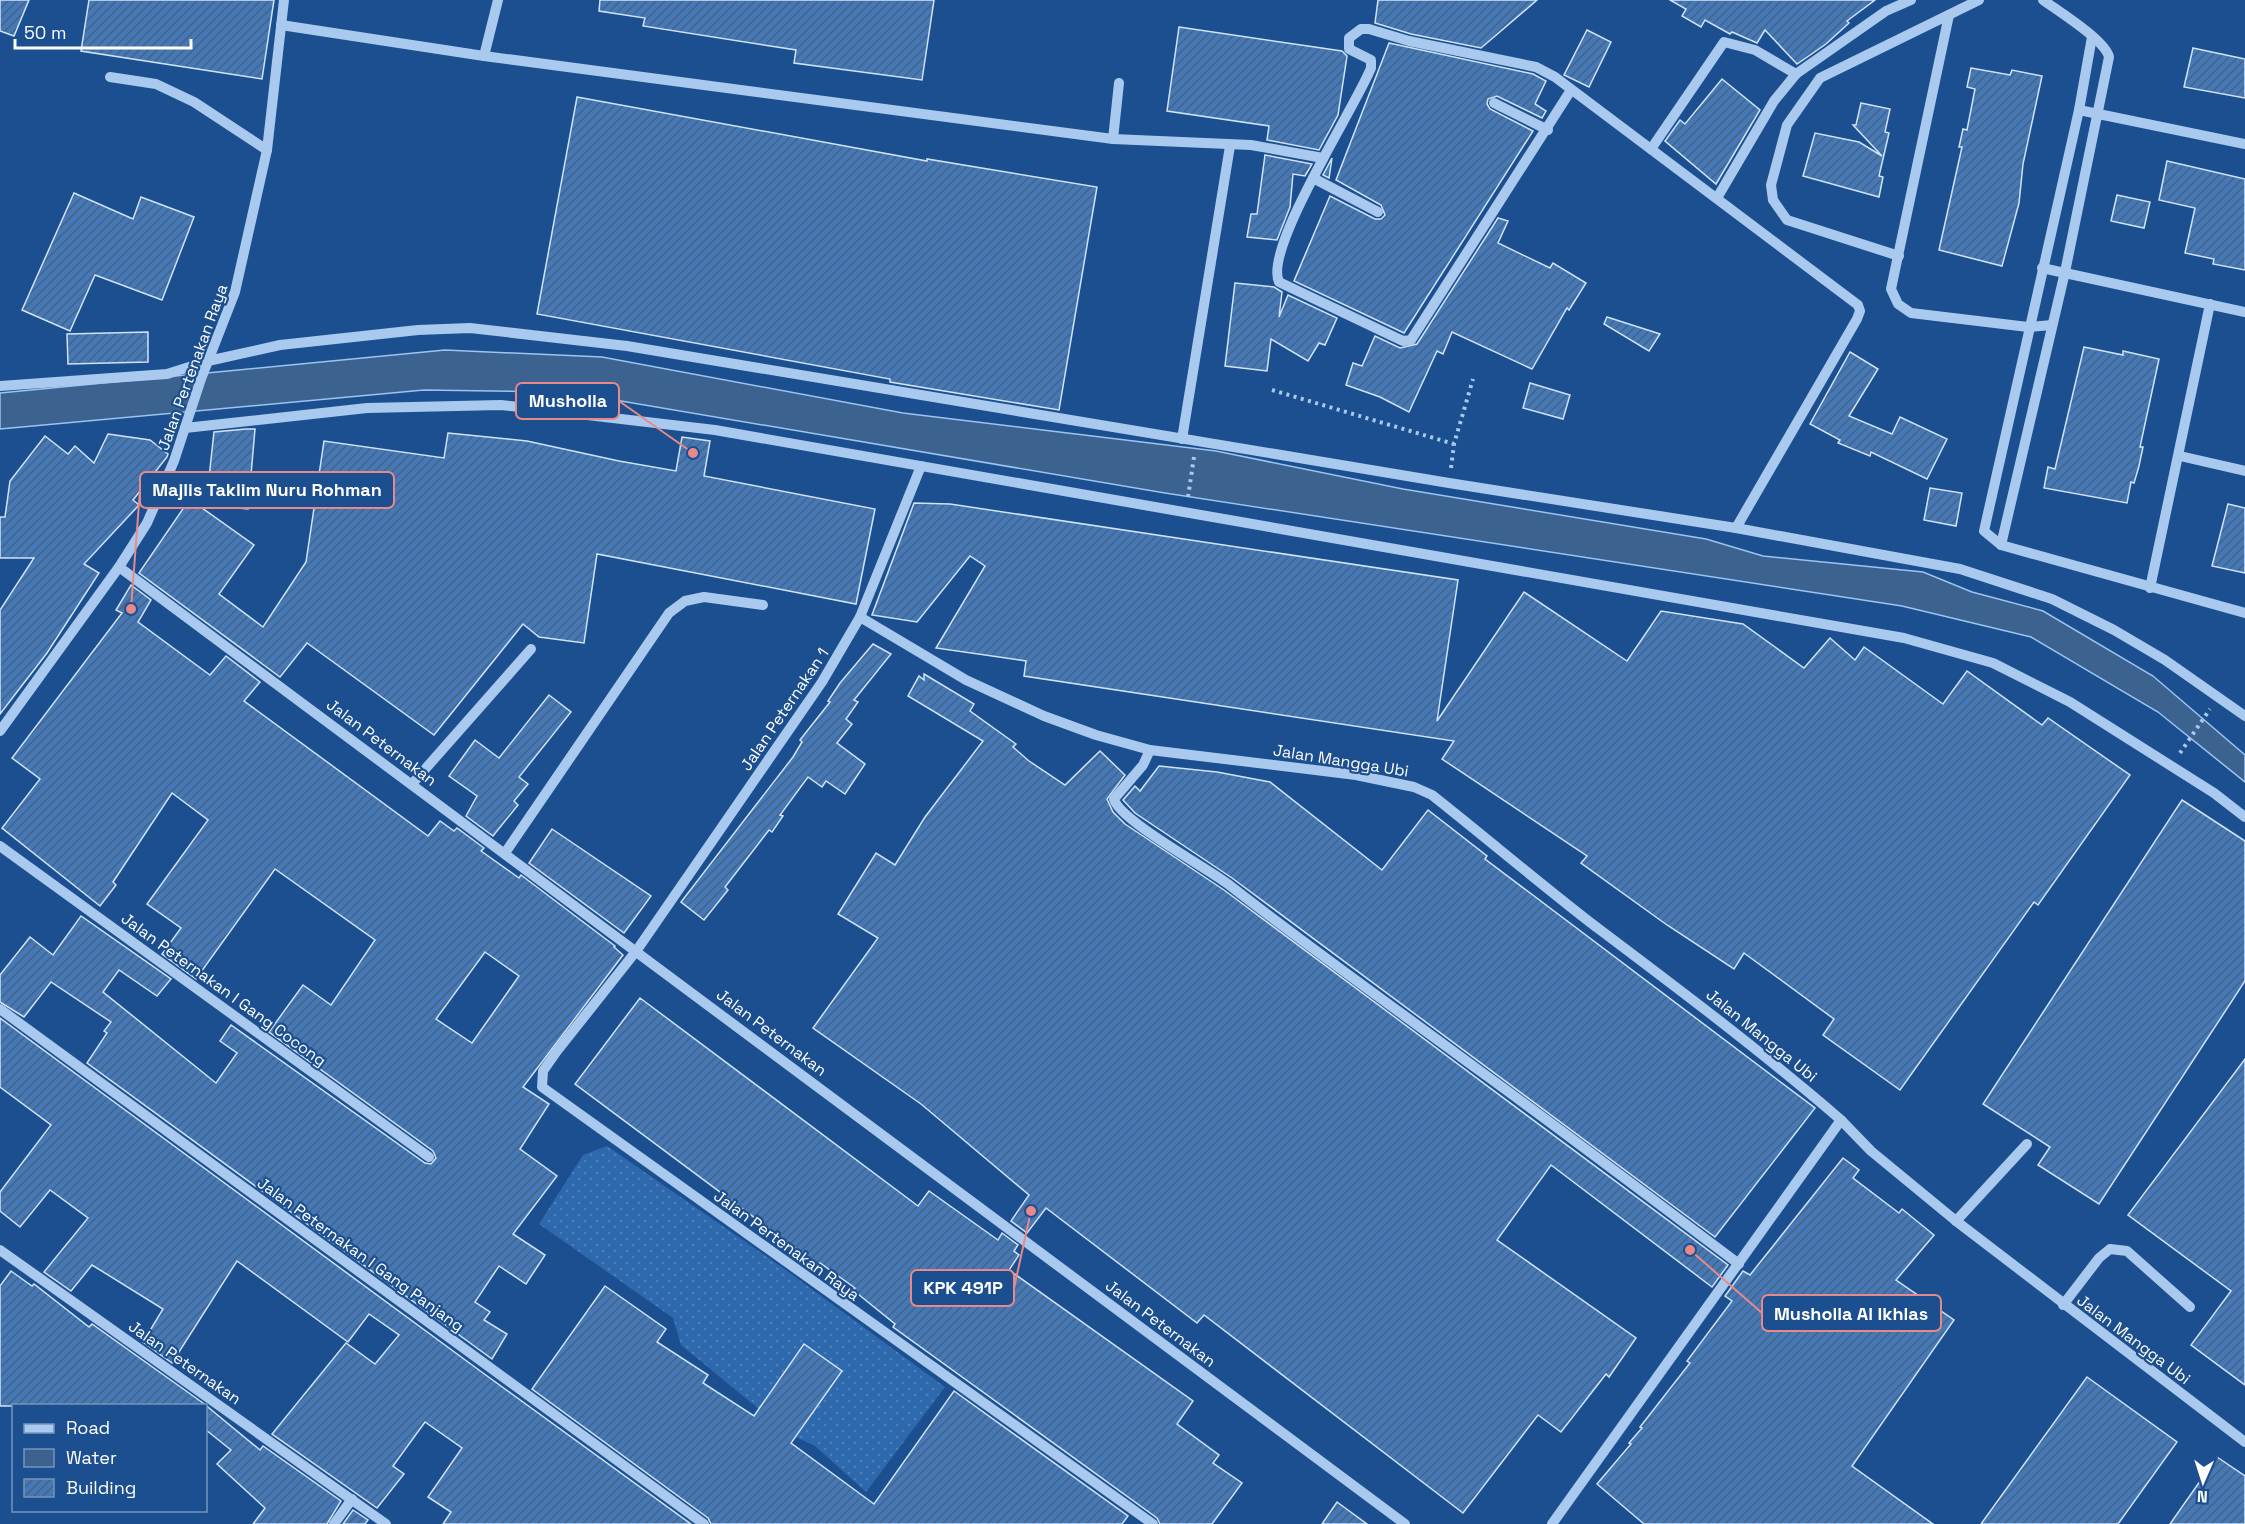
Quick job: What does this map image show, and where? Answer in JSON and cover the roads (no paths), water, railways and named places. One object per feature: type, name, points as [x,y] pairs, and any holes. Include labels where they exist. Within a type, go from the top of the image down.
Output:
[{"type":"street","name":"Jalan Pertenakan Raya","points":[[0,731],[119,567],[147,523],[186,428],[201,379],[236,292],[267,150],[284,0]]},
{"type":"street","points":[[484,56],[498,0]]},
{"type":"street","points":[[1717,198],[1774,101],[1796,74],[1886,11],[1911,0]]},
{"type":"street","points":[[1899,256],[1787,220],[1773,200],[1771,185],[1786,124],[1820,78],[1979,0]]},
{"type":"street","points":[[2001,545],[2065,272],[2109,57],[2105,49],[2092,37],[2043,0]]},
{"type":"street","points":[[1949,15],[1891,289],[1898,304],[1911,312],[2028,327],[2052,325]]},
{"type":"street","points":[[281,25],[484,56],[1113,140],[1268,147],[1323,158]]},
{"type":"street","points":[[1571,90],[1548,130],[1414,337],[1407,342],[1279,282],[1275,271],[1280,255],[1313,178],[1371,68],[1371,60],[1349,49],[1350,38],[1361,29],[1536,67],[1555,76],[1858,305],[1860,311],[1736,528]]},
{"type":"street","points":[[2092,37],[2079,110],[1984,528],[1986,534],[2001,545],[2245,613]]},
{"type":"street","points":[[1651,149],[1724,42],[1755,50],[1796,74]]},
{"type":"street","points":[[110,77],[156,84],[194,102],[267,150]]},
{"type":"street","points":[[1113,140],[1119,83]]},
{"type":"street","points":[[1494,103],[1548,130]]},
{"type":"street","points":[[2079,110],[2099,112],[2245,144]]},
{"type":"street","points":[[1182,439],[1230,146]]},
{"type":"street","points":[[1313,178],[1378,212]]},
{"type":"street","points":[[2042,268],[2245,312]]},
{"type":"street","points":[[2150,588],[2180,456],[2210,304]]},
{"type":"street","points":[[0,386],[167,374],[208,361],[280,345],[417,330],[470,328],[637,348],[1449,483],[1736,528],[1960,569],[2022,588],[2114,630],[2165,660],[2245,716]]},
{"type":"street","points":[[186,428],[367,408],[501,405],[715,430],[1904,638],[1993,663],[2070,702],[2214,793],[2245,817]]},
{"type":"street","points":[[2180,456],[2245,471]]},
{"type":"street","name":"Jalan Peternakan 1","points":[[637,950],[822,682],[860,617],[921,466]]},
{"type":"street","name":"Jalan Peternakan","points":[[119,567],[637,950],[1405,1524]]},
{"type":"street","points":[[505,853],[669,613],[685,601],[704,597],[763,605]]},
{"type":"street","name":"Jalan Mangga Ubi","points":[[860,617],[966,680],[1044,716],[1096,735],[1150,750],[1396,782],[1432,795],[1591,922],[1782,1068],[1841,1120],[1871,1151],[1956,1221],[2245,1442]]},
{"type":"street","points":[[412,784],[531,649]]},
{"type":"street","points":[[1150,750],[1143,765],[1114,799],[1116,806],[1141,827],[1212,872],[1324,959],[1482,1072],[1738,1264]]},
{"type":"street","name":"Jalan Peternakan I Gang Cocong","points":[[0,846],[429,1157]]},
{"type":"street","name":"Jalan Pertenakan Raya","points":[[637,950],[543,1071],[543,1089],[1153,1524]]},
{"type":"street","name":"Jalan Peternakan I Gang Panjang","points":[[0,1009],[704,1524]]},
{"type":"street","points":[[1552,1524],[1841,1120]]},
{"type":"street","points":[[1956,1221],[2027,1144]]},
{"type":"street","points":[[2063,1305],[2099,1258],[2110,1249],[2127,1251],[2190,1307]]},
{"type":"street","name":"Jalan Peternakan","points":[[0,1250],[386,1524]]},
{"type":"street","points":[[334,1524],[352,1499]]},
{"type":"water","points":[[445,350],[602,357],[903,413],[1216,451],[1403,489],[1706,539],[1763,556],[1923,572],[1972,592],[2043,611],[2153,676],[2245,755],[2245,782],[2158,712],[2031,637],[1902,606],[1165,493],[568,392],[424,390],[0,429],[0,393]]},
{"type":"place","name":"Musholla","points":[[693,453]]},
{"type":"place","name":"Majlis Taklim Nuru Rohman","points":[[131,609]]},
{"type":"place","name":"KPK 491P","points":[[1031,1211]]},
{"type":"place","name":"Musholla Al Ikhlas","points":[[1690,1250]]}]
